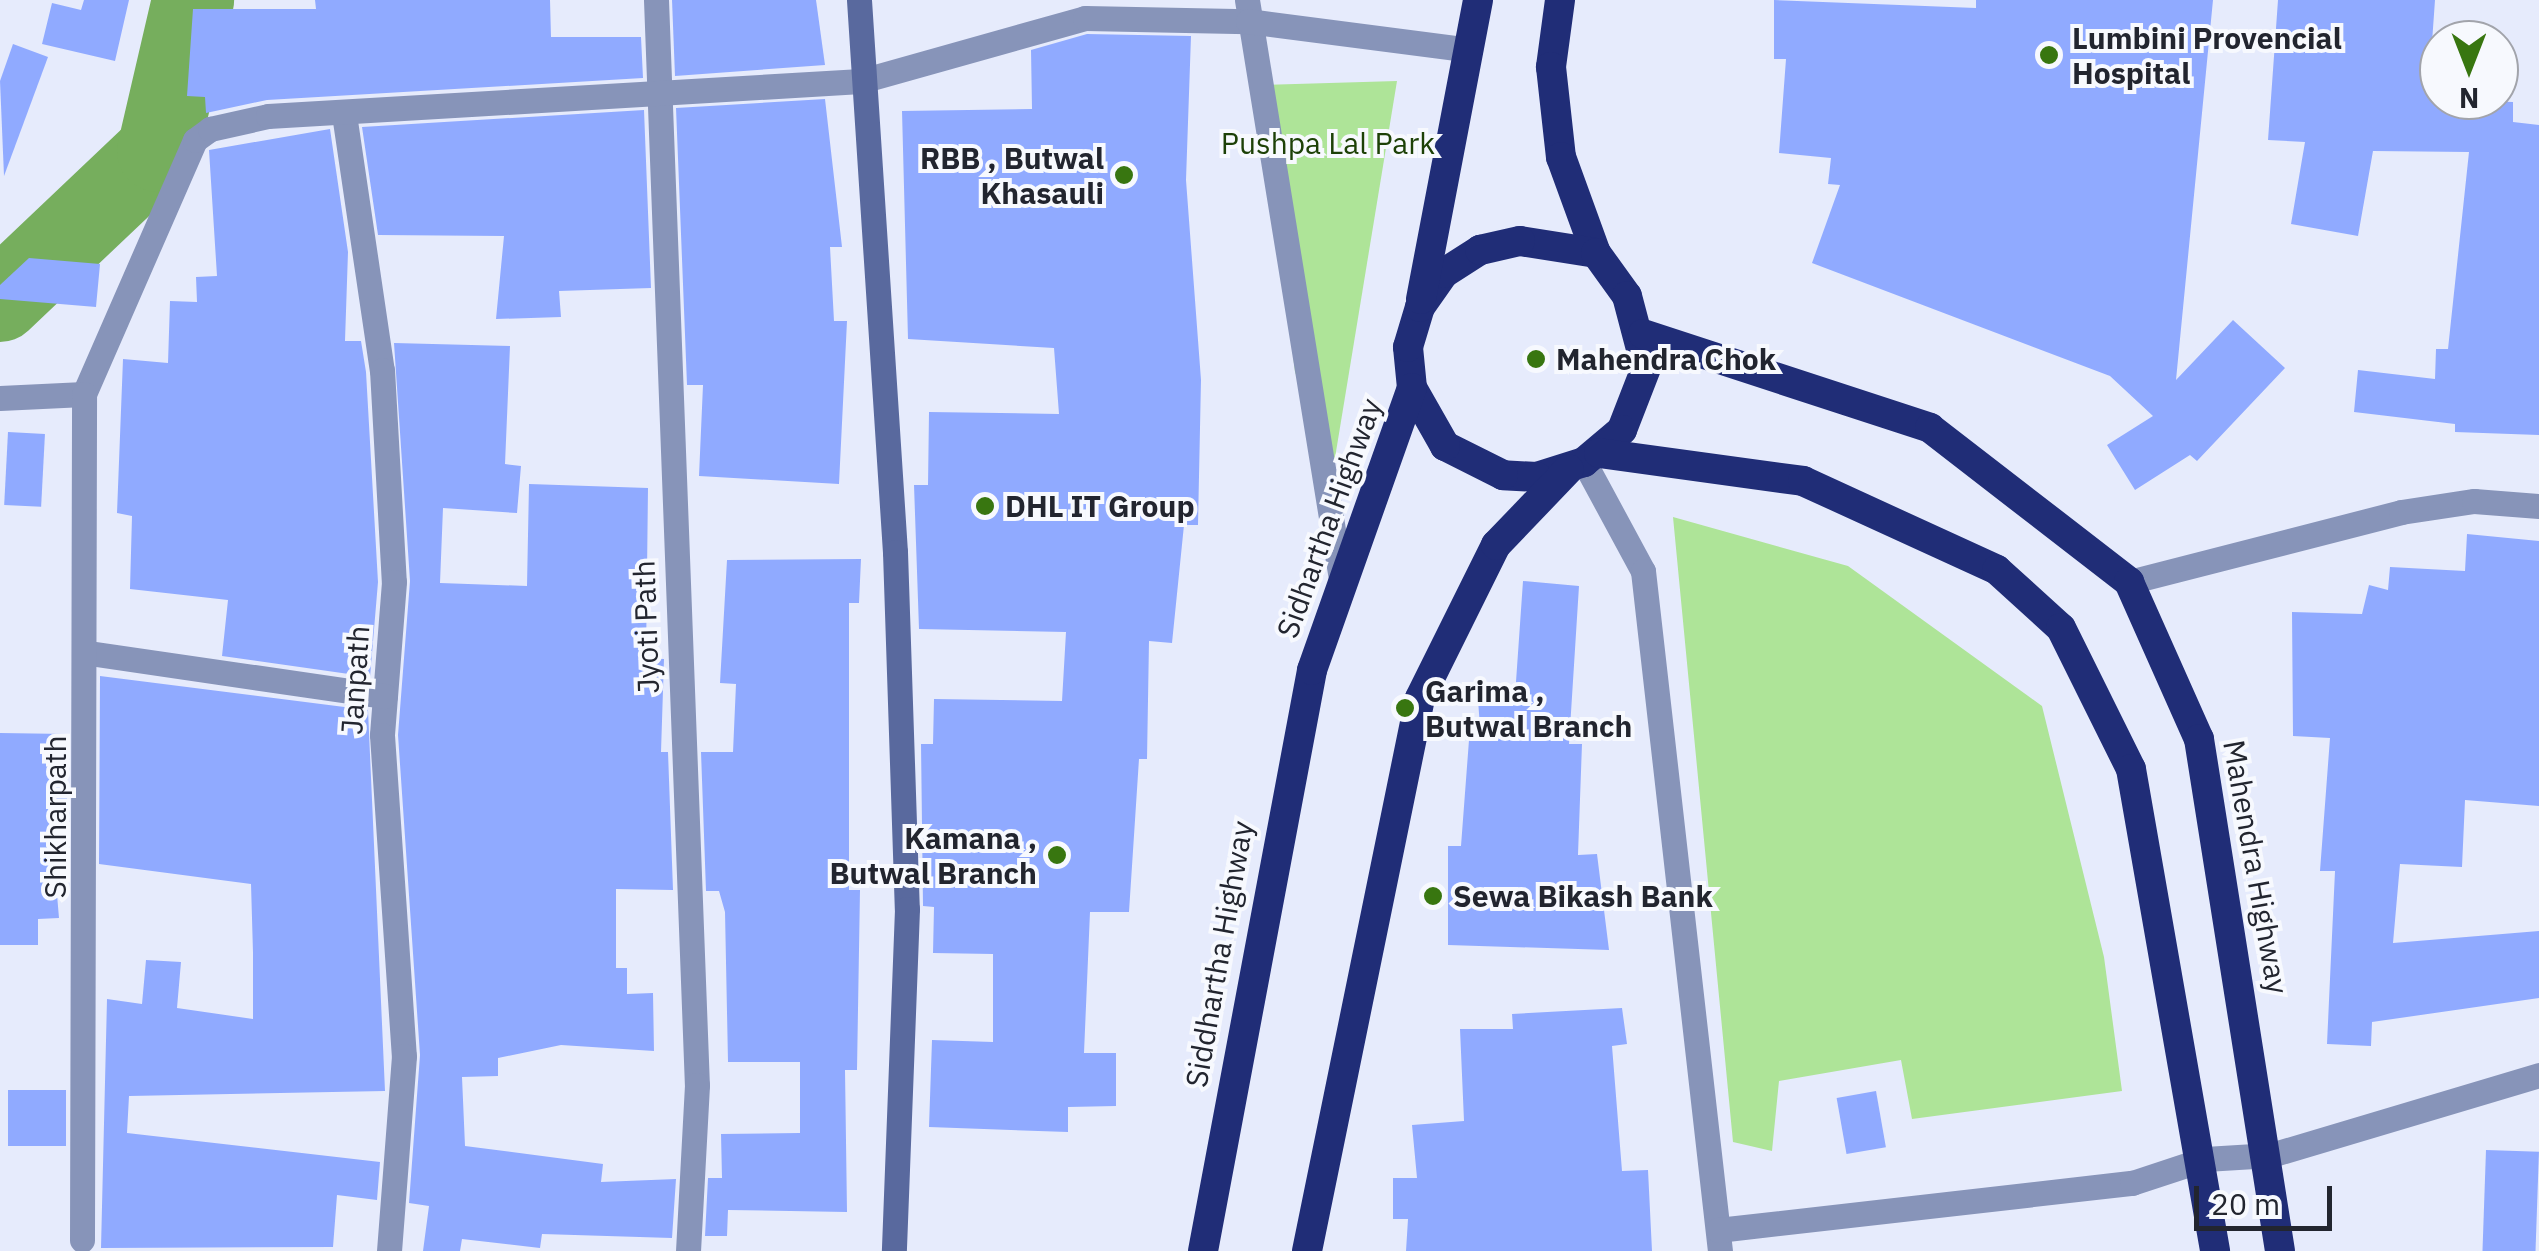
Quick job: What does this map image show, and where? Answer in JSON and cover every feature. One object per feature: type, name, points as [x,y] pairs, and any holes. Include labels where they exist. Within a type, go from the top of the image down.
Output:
[{"type":"highway","points":[[1478,0],[1420,306],[1408,347],[1412,388],[1424,420],[1472,465],[1504,476],[1584,462],[1804,481],[1996,570],[2061,628],[2130,769],[2206,1158],[2215,1251]]},
{"type":"highway","points":[[1308,1251],[1420,698],[1496,545],[1584,462],[1638,400],[1643,334],[1596,253],[1561,157],[1551,68],[1560,0]]},
{"type":"highway","points":[[1420,306],[1444,273],[1480,250],[1520,241],[1596,253]]},
{"type":"highway","name":"Mahendra Highway","points":[[1643,334],[1930,428],[2128,582],[2198,739],[2271,1155],[2280,1251]]},
{"type":"highway","name":"Sidhartha Highway","points":[[1312,670],[1412,388]]},
{"type":"highway","name":"Siddhartha Highway","points":[[1203,1251],[1312,670]]},
{"type":"street","name":"Jyoti Path","points":[[656,0],[698,1085],[688,1251]]},
{"type":"street","points":[[859,0],[896,552],[907,909],[894,1251]]},
{"type":"street","points":[[1248,10],[1342,586]]},
{"type":"street","points":[[0,398],[84,394],[195,140],[268,116],[657,97],[862,81],[1085,18],[1248,10],[1470,50]]},
{"type":"street","name":"Janpath","points":[[344,114],[382,370],[394,582],[384,696],[404,1056],[389,1251]]},
{"type":"street","name":"Shikharpath","points":[[82,1240],[89,653],[84,394]]},
{"type":"street","points":[[1584,462],[1643,571],[1719,1240],[2062,1194],[2206,1158],[2271,1155],[2539,1075]]},
{"type":"street","points":[[2128,582],[2400,512],[2474,501],[2539,506]]},
{"type":"street","points":[[89,653],[384,696]]},
{"type":"green space","name":"Pushpa Lal Park","points":[[1397,81],[1333,470],[1295,372],[1262,85]]},
{"type":"green space","points":[[1673,517],[1848,566],[2042,706],[2104,957],[2122,1091],[1912,1119],[1901,1060],[1779,1081],[1772,1151],[1733,1142]]},
{"type":"building","points":[[84,0],[129,0],[115,61],[42,44],[52,3],[81,10]]},
{"type":"building","points":[[315,0],[550,0],[551,37],[641,37],[643,78],[267,100],[206,113],[205,97],[187,96],[193,9],[316,9]]},
{"type":"building","points":[[672,0],[816,0],[825,65],[675,76]]},
{"type":"building","points":[[1774,0],[1976,8],[1976,0],[2213,0],[2176,380],[2233,320],[2285,368],[2197,461],[2190,455],[2135,490],[2107,445],[2153,416],[2110,376],[1812,263],[1840,185],[1828,184],[1831,158],[1779,153],[1786,59],[1774,59]]},
{"type":"building","points":[[2278,0],[2435,0],[2434,20],[2419,20],[2419,120],[2513,120],[2539,125],[2539,435],[2455,432],[2455,424],[2354,412],[2358,370],[2435,379],[2436,349],[2448,349],[2469,152],[2373,151],[2358,236],[2291,224],[2305,142],[2268,140]]},
{"type":"building","points":[[1087,34],[1191,36],[1186,180],[1201,380],[1198,525],[1184,525],[1172,643],[1149,641],[1147,759],[1139,759],[1129,912],[1090,912],[1084,1053],[1116,1053],[1116,1106],[1068,1107],[1068,1132],[929,1127],[932,1040],[993,1042],[993,954],[933,953],[934,907],[923,906],[921,744],[933,744],[934,699],[1062,701],[1066,632],[919,629],[914,485],[928,485],[929,412],[1059,414],[1054,348],[908,339],[902,111],[1032,109],[1031,50]]},
{"type":"building","points":[[13,44],[48,57],[4,176],[0,81]]},
{"type":"building","points":[[825,99],[842,247],[830,247],[834,321],[847,321],[839,484],[699,476],[703,385],[687,385],[676,108]]},
{"type":"building","points":[[644,110],[651,288],[559,291],[561,317],[496,319],[504,236],[378,235],[362,127]]},
{"type":"building","points":[[330,129],[348,252],[345,341],[361,341],[366,372],[378,582],[370,677],[222,656],[228,600],[130,589],[132,516],[117,513],[123,359],[168,363],[170,301],[197,302],[196,277],[217,276],[209,150]]},
{"type":"building","points":[[29,258],[100,264],[96,307],[0,299],[0,285]]},
{"type":"building","points":[[394,343],[510,346],[505,464],[521,466],[517,513],[443,508],[440,583],[527,586],[529,484],[648,488],[646,658],[664,659],[661,752],[668,752],[673,890],[616,889],[616,968],[627,968],[627,994],[653,993],[654,1051],[561,1045],[498,1058],[498,1076],[462,1077],[465,1146],[603,1164],[601,1182],[676,1179],[672,1238],[542,1234],[540,1248],[462,1239],[460,1251],[423,1251],[429,1206],[409,1203],[420,1055],[398,735],[410,581]]},
{"type":"building","points":[[8,432],[45,434],[41,507],[4,505]]},
{"type":"building","points":[[2467,534],[2539,541],[2539,806],[2465,800],[2462,867],[2400,864],[2393,943],[2539,931],[2539,998],[2372,1022],[2371,1046],[2327,1044],[2335,871],[2320,871],[2330,738],[2293,736],[2292,612],[2362,614],[2369,585],[2388,590],[2390,567],[2465,571]]},
{"type":"building","points":[[861,559],[859,603],[849,603],[849,890],[860,890],[857,1070],[845,1070],[847,1212],[728,1210],[727,1236],[705,1236],[708,1178],[722,1178],[721,1134],[800,1133],[800,1062],[728,1062],[725,912],[719,891],[706,891],[701,752],[733,752],[736,684],[720,683],[727,560]]},
{"type":"building","points":[[1523,581],[1579,586],[1569,744],[1582,744],[1578,855],[1597,854],[1609,950],[1448,945],[1448,846],[1461,846],[1469,740],[1481,740],[1478,700],[1515,696]]},
{"type":"building","points":[[100,676],[368,710],[385,1091],[129,1096],[127,1133],[380,1162],[377,1200],[337,1195],[333,1247],[101,1248],[107,999],[142,1004],[146,960],[181,962],[177,1008],[253,1019],[253,953],[251,884],[99,864]]},
{"type":"building","points":[[0,733],[67,734],[67,860],[54,859],[59,918],[38,919],[38,945],[0,945]]},
{"type":"building","points":[[1622,1008],[1627,1044],[1612,1046],[1622,1171],[1648,1170],[1652,1251],[1406,1251],[1408,1219],[1393,1219],[1393,1178],[1417,1178],[1412,1125],[1464,1121],[1460,1029],[1513,1029],[1512,1014]]},
{"type":"building","points":[[8,1090],[66,1090],[66,1146],[8,1146]]},
{"type":"building","points":[[1876,1091],[1886,1147],[1847,1154],[1837,1098]]},
{"type":"building","points":[[2486,1150],[2539,1152],[2536,1251],[2482,1251]]},
{"type":"waterway","points":[[0,301],[158,151],[193,0]]},
{"type":"place","name":"Lumbini Provencial Hospital","points":[[2049,55]]},
{"type":"place","name":"RBB , Butwal Khasauli","points":[[1124,175]]},
{"type":"place","name":"Mahendra Chok","points":[[1536,359]]},
{"type":"place","name":"DHL IT Group","points":[[985,506]]},
{"type":"place","name":"Garima , Butwal Branch","points":[[1405,708]]},
{"type":"place","name":"Kamana , Butwal Branch","points":[[1057,855]]},
{"type":"place","name":"Sewa Bikash Bank","points":[[1433,896]]}]
